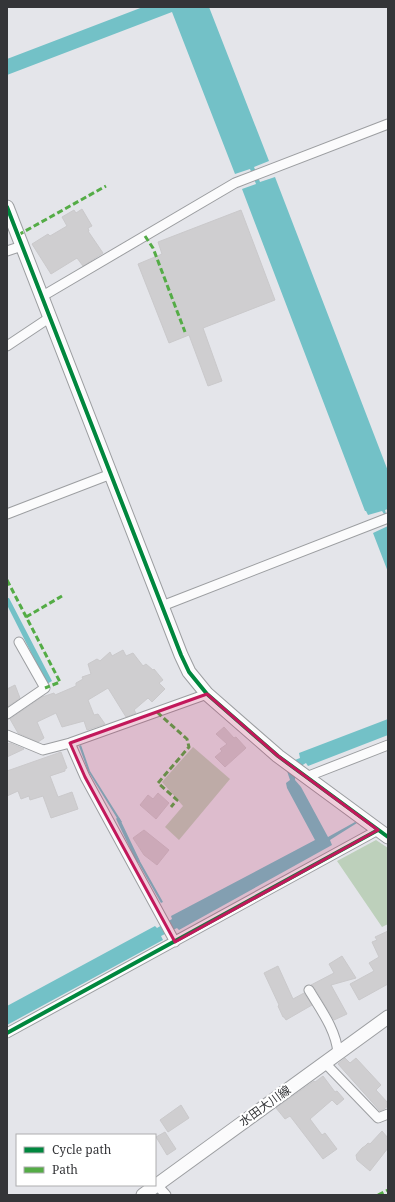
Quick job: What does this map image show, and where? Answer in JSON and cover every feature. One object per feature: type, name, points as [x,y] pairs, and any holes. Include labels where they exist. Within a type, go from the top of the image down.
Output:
[{"type":"street","points":[[41,296],[235,183],[388,124]]},
{"type":"street","points":[[7,207],[181,655],[189,672],[207,694],[278,756],[383,834],[174,939],[7,1033]]},
{"type":"street","points":[[7,251],[22,246]]},
{"type":"street","points":[[7,346],[50,318]]},
{"type":"street","points":[[7,514],[111,474]]},
{"type":"street","points":[[162,606],[388,518]]},
{"type":"street","points":[[7,714],[45,688],[19,642]]},
{"type":"street","points":[[7,735],[44,750],[70,743],[207,694]]},
{"type":"street","points":[[70,743],[85,777],[174,939]]},
{"type":"street","points":[[305,776],[388,745]]},
{"type":"street","points":[[309,990],[334,1033],[337,1041],[338,1053]]},
{"type":"street","name":"水田大川線","points":[[157,1185],[324,1062],[388,1017]]},
{"type":"street","points":[[324,1062],[378,1118],[388,1114]]},
{"type":"street","points":[[157,1185],[166,1195]]},
{"type":"street","name":"水田大川線","points":[[143,1195],[156,1186]]},
{"type":"highlighted area","points":[[207,694],[278,756],[378,830],[175,942],[85,777],[70,743]]},
{"type":"green space","points":[[193,747],[230,779],[179,840],[165,827],[183,806],[162,782]]},
{"type":"green space","points":[[376,840],[388,848],[388,924],[382,927],[337,861]]},
{"type":"water","points":[[143,7],[209,7],[269,161],[254,167],[260,182],[275,177],[388,471],[388,509],[385,510],[386,514],[382,511],[368,515],[365,511],[242,189],[256,184],[250,169],[235,174],[172,12],[7,75],[7,59]]},
{"type":"water","points":[[388,526],[388,572],[373,533]]},
{"type":"water","points":[[7,598],[9,598],[52,681],[47,684],[7,605]]},
{"type":"water","points":[[388,719],[388,735],[308,766],[306,763],[297,772],[295,780],[301,787],[328,837],[355,822],[357,823],[330,840],[332,845],[179,930],[177,928],[161,936],[163,940],[7,1025],[7,1006],[155,926],[157,928],[172,919],[171,916],[315,840],[287,788],[286,783],[290,780],[287,771],[295,760],[300,758],[299,753]]},
{"type":"water","points":[[81,745],[90,771],[122,822],[120,823],[88,771],[79,746]]},
{"type":"water","points":[[137,856],[163,902],[161,903],[135,857]]},
{"type":"building","points":[[82,209],[92,226],[88,228],[88,231],[103,253],[83,266],[77,258],[51,274],[32,244],[48,234],[50,236],[67,226],[62,217],[74,210],[76,213]]},
{"type":"building","points":[[241,210],[275,300],[203,328],[222,381],[208,386],[189,335],[169,343],[138,264],[162,254],[158,242]]},
{"type":"building","points":[[123,650],[126,656],[133,653],[143,666],[146,664],[153,670],[154,669],[163,680],[159,683],[165,689],[152,702],[148,698],[134,710],[136,713],[126,717],[108,688],[88,700],[94,715],[98,714],[105,724],[87,730],[84,721],[62,727],[56,713],[37,722],[44,738],[38,742],[18,733],[10,719],[42,697],[54,693],[55,695],[76,686],[76,683],[83,679],[82,677],[91,674],[88,664],[97,659],[100,661],[110,652],[112,656]]},
{"type":"building","points":[[15,685],[20,698],[7,707],[7,689]]},
{"type":"building","points":[[224,727],[246,748],[225,767],[215,757],[222,751],[220,749],[227,744],[216,734]]},
{"type":"building","points":[[10,743],[24,749],[7,757],[7,744]]},
{"type":"building","points":[[61,752],[67,768],[65,771],[50,776],[58,797],[72,792],[78,809],[51,818],[43,796],[30,800],[29,796],[21,799],[18,791],[7,796],[7,771]]},
{"type":"building","points":[[158,793],[169,803],[156,819],[140,805],[148,795],[153,799]]},
{"type":"building","points":[[144,830],[169,850],[157,865],[144,855],[133,838]]},
{"type":"building","points":[[388,931],[388,984],[359,1000],[350,984],[374,971],[369,963],[379,957],[372,942],[377,940],[375,937]]},
{"type":"building","points":[[342,956],[356,978],[331,985],[347,1014],[334,1020],[314,987],[311,985],[334,973],[329,964]]},
{"type":"building","points":[[278,966],[293,999],[304,993],[312,1005],[286,1020],[283,1017],[264,973]]},
{"type":"building","points":[[345,1058],[350,1063],[356,1058],[381,1085],[376,1090],[388,1103],[388,1106],[380,1111],[338,1064]]},
{"type":"building","points":[[323,1076],[335,1092],[337,1091],[344,1099],[337,1105],[332,1100],[310,1119],[322,1135],[325,1133],[337,1149],[323,1159],[290,1116],[285,1119],[276,1108]]},
{"type":"building","points":[[181,1105],[189,1118],[168,1132],[160,1120]]},
{"type":"building","points":[[382,1131],[388,1138],[388,1148],[370,1171],[357,1160],[356,1155],[368,1143],[370,1144]]},
{"type":"building","points":[[165,1132],[176,1149],[167,1155],[156,1137]]},
{"type":"waterway","points":[[118,819],[138,861]]},
{"type":"marked path","points":[[18,235],[106,186]]},
{"type":"marked path","points":[[145,236],[153,248],[185,332]]},
{"type":"marked path","points":[[7,580],[60,682],[45,688]]},
{"type":"marked path","points":[[26,617],[62,596]]},
{"type":"marked path","points":[[157,712],[187,739],[189,747],[158,783],[177,800],[171,807]]},
{"type":"marked path","points":[[378,1195],[388,1190]]},
{"type":"cycle path","points":[[7,207],[181,655],[189,672],[207,694],[278,756],[388,837]]},
{"type":"cycle path","points":[[7,1033],[378,830]]}]
